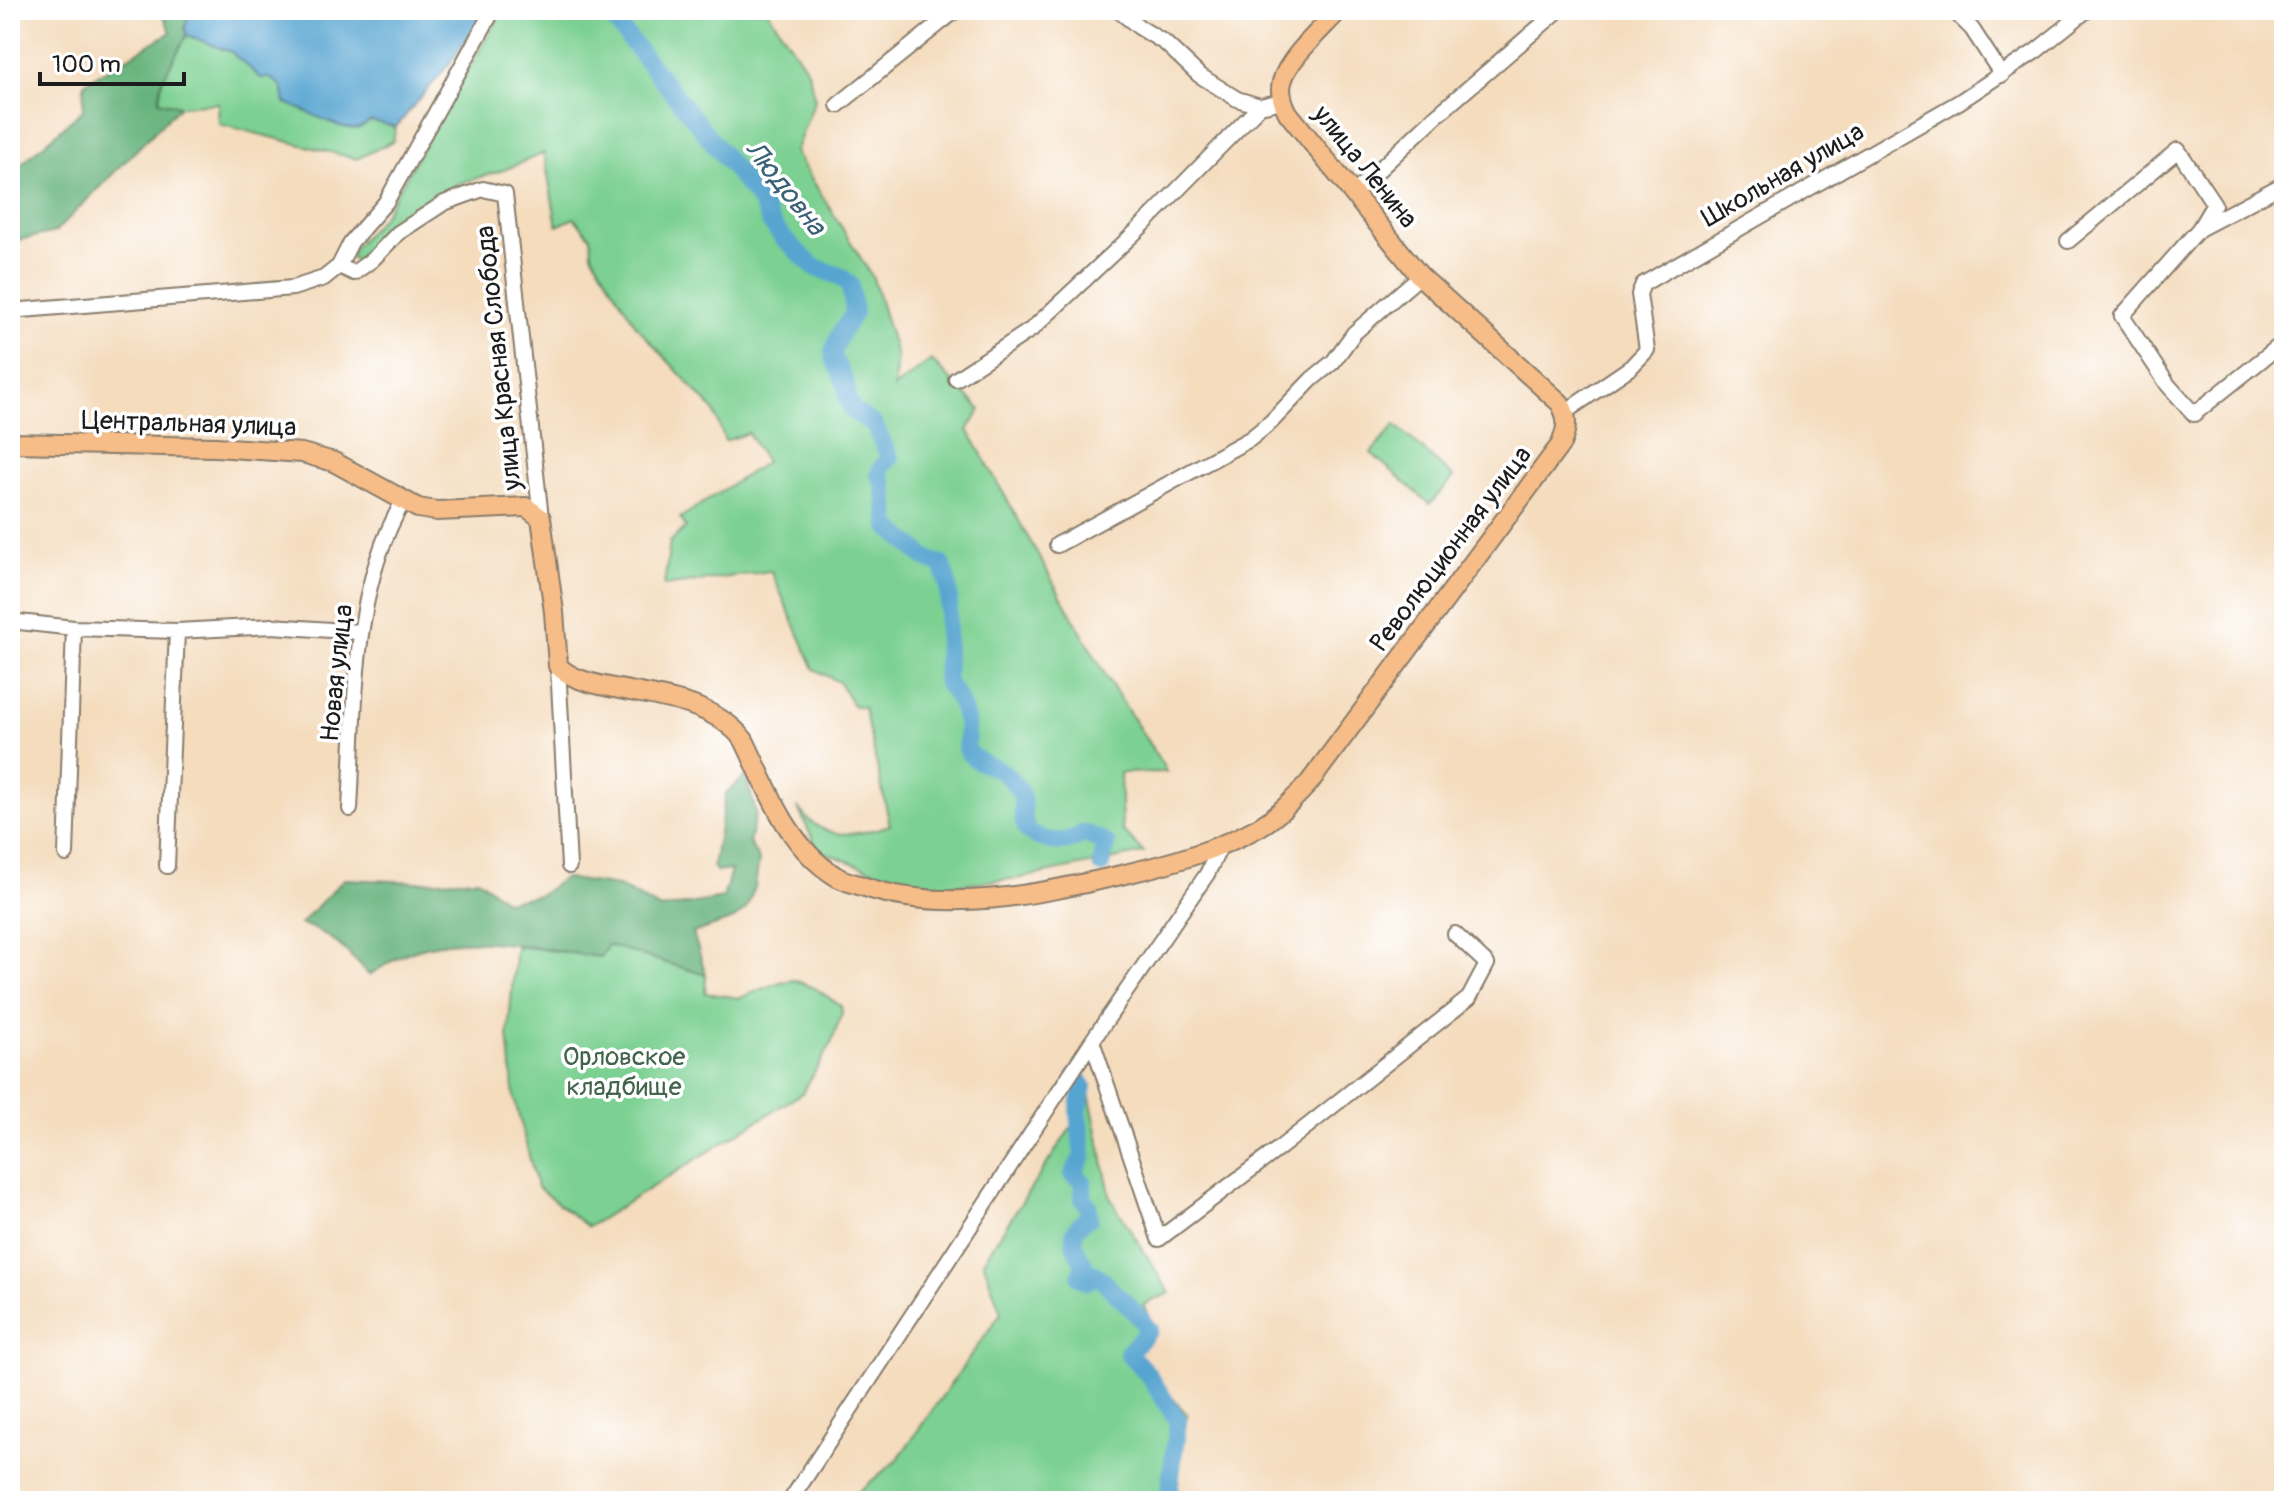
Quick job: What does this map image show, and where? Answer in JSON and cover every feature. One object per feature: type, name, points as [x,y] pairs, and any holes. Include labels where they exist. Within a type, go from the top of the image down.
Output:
[{"type":"main road","name":"улица Ленина","points":[[1339,10],[1288,68],[1281,84],[1282,101],[1288,113],[1420,276]]},
{"type":"main road","points":[[1420,276],[1546,389],[1565,412]]},
{"type":"main road","name":"Революционная улица","points":[[558,666],[574,678],[691,704],[735,729],[744,740],[789,832],[813,859],[837,877],[869,888],[926,899],[984,898],[1064,888],[1149,868],[1193,856],[1261,827],[1309,783],[1561,444],[1567,423],[1565,412]]},
{"type":"main road","name":"Центральная улица","points":[[10,443],[216,447],[302,453],[334,462],[418,508],[437,511],[526,507],[541,518]]},
{"type":"main road","points":[[541,518],[558,666]]},
{"type":"street","points":[[10,311],[293,288],[324,278],[339,266],[351,242],[386,202],[493,10]]},
{"type":"street","points":[[838,105],[956,10]]},
{"type":"street","points":[[1118,10],[1165,43],[1199,75],[1237,99],[1260,106],[1282,101]]},
{"type":"street","points":[[1353,194],[1435,117],[1559,10]]},
{"type":"street","points":[[1953,10],[1972,29],[2002,75]]},
{"type":"street","name":"Школьная улица","points":[[1565,412],[1631,367],[1647,350],[1639,294],[1643,284],[1959,102],[2002,75],[2087,10]]},
{"type":"street","points":[[956,379],[1032,329],[1141,227],[1260,106]]},
{"type":"street","points":[[2068,241],[2178,150],[2214,204],[2199,229],[2122,316],[2168,385],[2194,414],[2284,342]]},
{"type":"street","points":[[2199,229],[2284,184]]},
{"type":"street","name":"улица Красная Слобода","points":[[339,266],[354,273],[373,259],[398,233],[444,203],[483,189],[505,194],[541,518]]},
{"type":"street","points":[[1057,545],[1250,439],[1333,362],[1354,333],[1420,276]]},
{"type":"street","name":"Новая улица","points":[[350,809],[360,632],[389,526],[404,500]]},
{"type":"street","points":[[10,621],[74,628],[177,631],[272,626],[360,632]]},
{"type":"street","points":[[66,854],[74,628]]},
{"type":"street","points":[[167,866],[177,631]]},
{"type":"street","points":[[558,666],[569,866]]},
{"type":"street","points":[[790,1501],[1092,1041],[1207,874],[1221,845]]},
{"type":"street","points":[[1092,1041],[1159,1239],[1469,998],[1487,964],[1455,934]]},
{"type":"green space","points":[[161,10],[190,10],[185,28],[187,35],[162,80],[159,101],[180,106],[55,232],[10,242],[10,174],[83,110],[84,83],[171,32]]},
{"type":"green space","points":[[503,10],[767,10],[808,71],[815,100],[795,152],[873,278],[897,357],[894,388],[931,360],[981,410],[968,430],[1107,678],[1164,767],[1166,772],[1120,773],[1122,830],[1144,853],[1021,878],[939,886],[893,878],[818,850],[797,806],[817,826],[839,834],[890,825],[864,707],[853,705],[839,682],[814,669],[771,571],[664,586],[670,542],[686,527],[680,518],[766,462],[748,433],[725,441],[714,411],[637,327],[592,254],[591,237],[574,218],[557,226],[544,153],[504,170],[457,184],[391,234],[363,262],[356,262],[351,257],[352,250],[383,216]]},
{"type":"green space","points":[[187,35],[231,52],[261,78],[270,78],[282,86],[285,103],[358,129],[371,120],[396,127],[393,141],[357,159],[219,124],[218,103],[180,106],[159,102],[162,80]]},
{"type":"green space","points":[[1395,425],[1454,477],[1430,504],[1371,453]]},
{"type":"green space","points":[[746,776],[756,813],[749,842],[759,860],[755,887],[746,909],[734,919],[693,933],[706,975],[608,945],[600,957],[503,943],[454,942],[407,953],[369,975],[329,937],[300,924],[344,879],[418,882],[478,879],[506,901],[540,895],[564,878],[618,886],[661,909],[723,898],[731,870],[717,872],[713,866],[726,793]]},
{"type":"green space","name":"Орловское кладбище","points":[[607,944],[706,975],[705,993],[740,998],[780,982],[795,980],[816,989],[841,1006],[842,1013],[831,1044],[802,1093],[588,1227],[537,1187],[514,1097],[508,1034],[516,946],[600,957]]},
{"type":"green space","points":[[1084,1069],[1111,1199],[1170,1293],[1143,1305],[1156,1331],[1132,1352],[1187,1414],[1174,1501],[847,1501],[897,1460],[1001,1313],[983,1261],[1074,1123]]},
{"type":"water","points":[[190,10],[486,10],[450,63],[396,127],[371,121],[352,129],[285,103],[282,86],[270,78],[261,78],[231,52],[187,35],[185,28]]},
{"type":"waterway","name":"Людовна","points":[[614,20],[761,202],[771,223],[784,239],[814,267],[840,276],[850,285],[854,313],[841,332],[833,352],[834,359],[846,384],[852,410],[874,425],[890,458],[879,475],[884,484],[889,527],[927,559],[942,565],[946,576],[949,593],[946,682],[964,713],[966,748],[975,758],[1002,772],[1015,784],[1022,797],[1024,820],[1029,832],[1057,842],[1084,833],[1106,843],[1101,865]]},
{"type":"waterway","name":"Людовна","points":[[1076,1076],[1083,1086],[1078,1113],[1083,1156],[1073,1174],[1083,1182],[1083,1199],[1088,1205],[1089,1218],[1077,1227],[1074,1238],[1084,1263],[1080,1277],[1087,1281],[1095,1274],[1098,1276],[1149,1330],[1128,1353],[1147,1373],[1178,1421],[1168,1501]]}]
